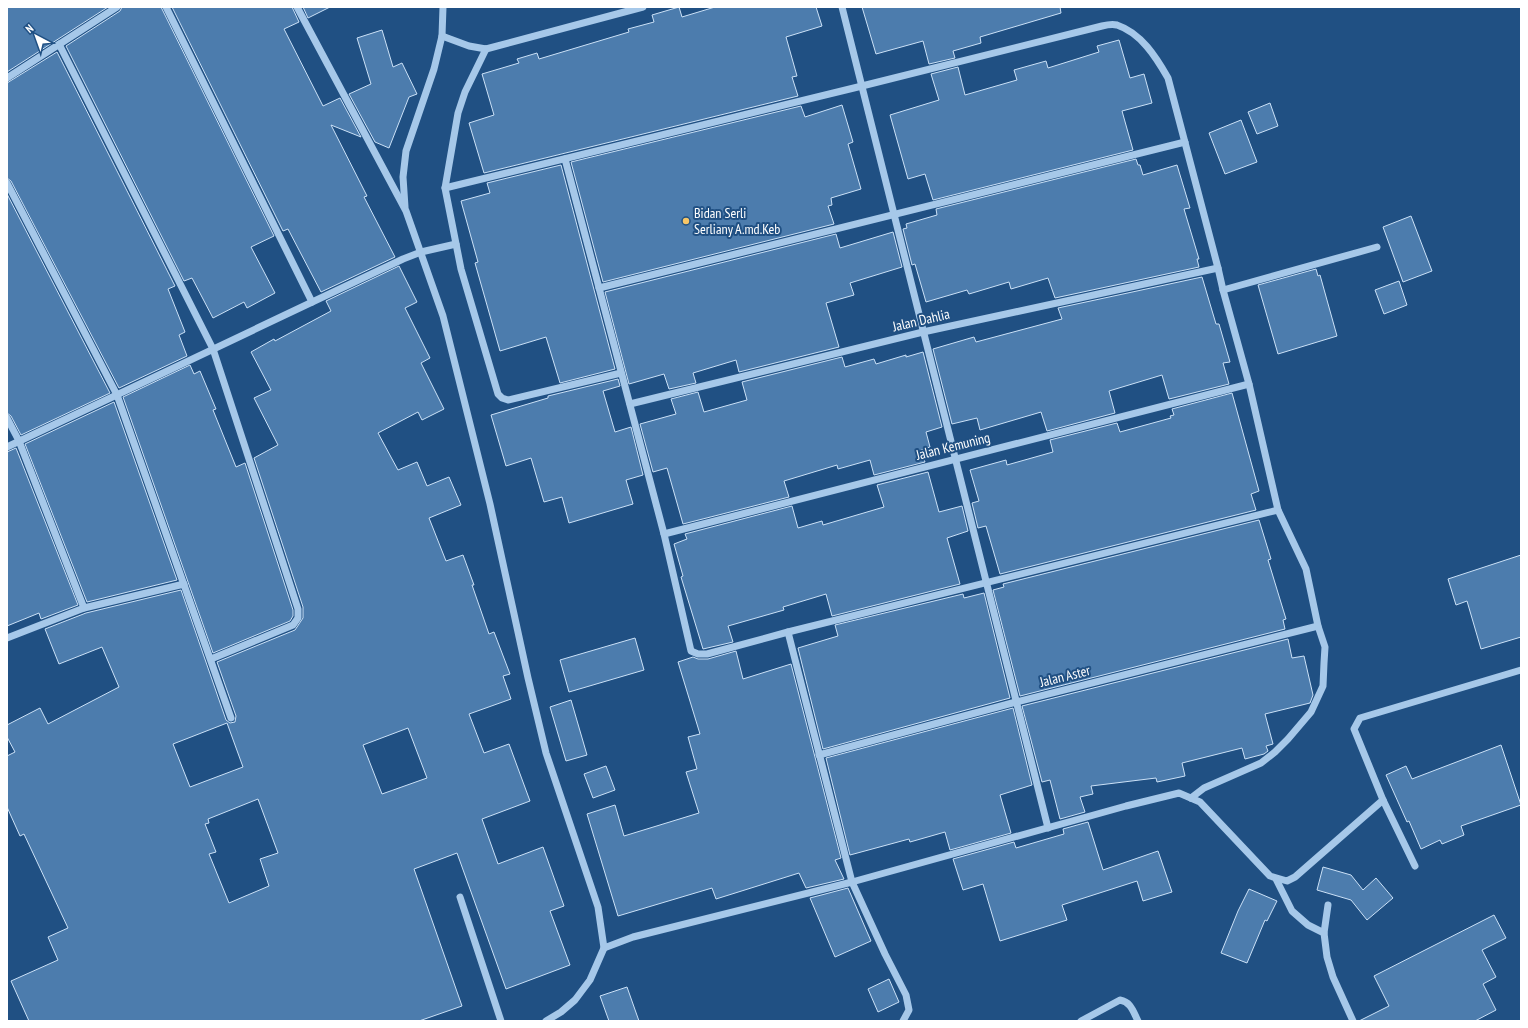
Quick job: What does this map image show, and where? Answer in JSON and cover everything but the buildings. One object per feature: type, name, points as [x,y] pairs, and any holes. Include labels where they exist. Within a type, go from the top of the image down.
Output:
[{"type":"street","points":[[7,78],[117,7]]},
{"type":"street","points":[[166,7],[312,302]]},
{"type":"street","points":[[297,7],[406,211],[443,316],[490,504],[546,753],[598,907],[604,948],[590,980],[579,995],[561,1012],[546,1021]]},
{"type":"street","points":[[406,211],[403,177],[406,151],[434,69],[442,36],[443,7]]},
{"type":"street","points":[[442,36],[469,46],[486,49],[643,7]]},
{"type":"street","points":[[842,7],[1048,828]]},
{"type":"street","points":[[445,188],[1102,26],[1116,25],[1141,39],[1154,54],[1168,78],[1249,384],[1278,510],[1306,569],[1318,626],[1325,647],[1323,686],[1311,712],[1288,739],[1261,763],[1204,788],[1191,798]]},
{"type":"street","points":[[60,44],[213,349],[298,609],[298,618],[293,625],[211,659]]},
{"type":"street","points":[[486,49],[465,92],[458,113],[445,188],[461,269],[498,394],[502,398],[508,400],[622,373]]},
{"type":"street","points":[[599,288],[1185,142]]},
{"type":"street","points":[[565,159],[664,534],[691,651],[698,654],[707,654],[788,632],[1278,510]]},
{"type":"street","points":[[7,182],[117,395],[231,718]]},
{"type":"street","points":[[7,447],[402,259],[421,252],[456,244]]},
{"type":"street","points":[[1223,290],[1377,248]]},
{"type":"street","name":"Jalan Dahlia","points":[[630,404],[923,332],[1218,268]]},
{"type":"street","name":"Jalan Kemuning","points":[[664,534],[1249,384]]},
{"type":"street","points":[[7,418],[19,441],[84,608]]},
{"type":"street","points":[[7,638],[84,608],[184,584]]},
{"type":"street","name":"Jalan Aster","points":[[819,755],[1016,702],[1318,626]]},
{"type":"street","points":[[788,632],[852,882],[885,954],[906,995],[909,1010],[903,1021]]},
{"type":"street","points":[[1415,866],[1382,800],[1354,729],[1360,718],[1521,670]]},
{"type":"street","points":[[604,948],[633,937],[852,882],[1179,793],[1200,802],[1270,876],[1287,881],[1295,877],[1382,800]]},
{"type":"street","points":[[1276,879],[1292,911],[1308,925],[1324,933]]},
{"type":"street","points":[[460,897],[501,1021]]},
{"type":"street","points":[[1328,905],[1324,933],[1327,957],[1333,977],[1352,1021]]},
{"type":"street","points":[[1081,1021],[1120,1000],[1127,1001],[1138,1021]]},
{"type":"place","name":"Bidan Serli Serliany A.md.Keb","points":[[686,221]]}]
